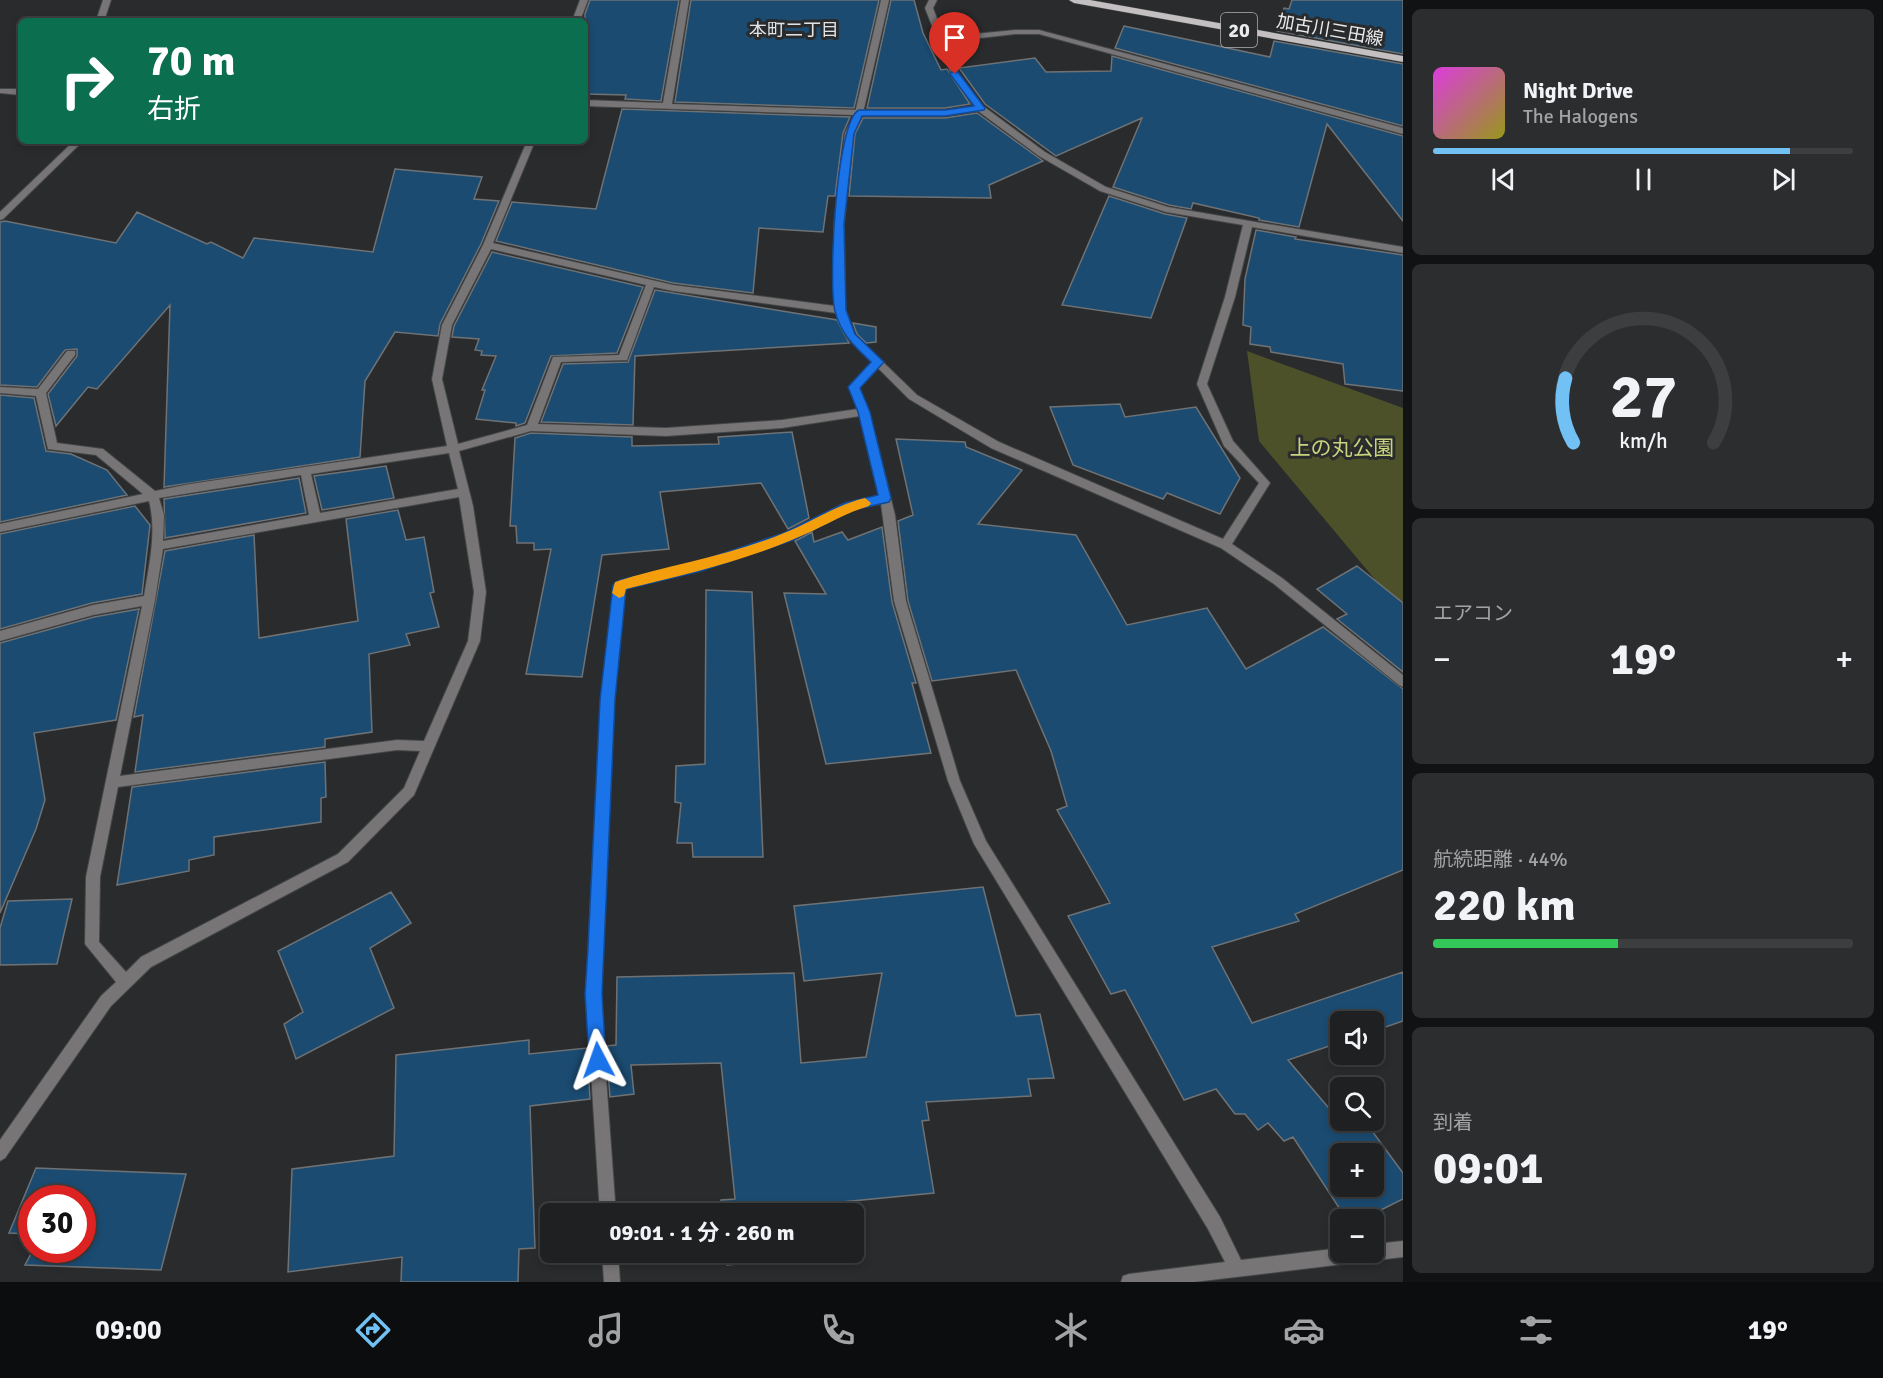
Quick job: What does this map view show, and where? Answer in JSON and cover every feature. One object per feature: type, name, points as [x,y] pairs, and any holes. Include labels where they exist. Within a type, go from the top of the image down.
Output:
[{"type":"main road","name":"加古川三田線","points":[[1074,0],[1403,59]]},
{"type":"street","points":[[101,18],[107,0]]},
{"type":"street","points":[[577,18],[584,0]]},
{"type":"street","points":[[667,106],[685,0]]},
{"type":"street","points":[[885,0],[859,113],[849,134],[839,224],[840,310],[850,336],[913,397],[995,445],[1225,545],[1278,581],[1403,682]]},
{"type":"street","points":[[933,0],[929,8],[940,40],[955,74],[980,108],[1042,154],[1103,189],[1166,209],[1403,250]]},
{"type":"street","points":[[940,40],[1015,32],[1039,32],[1403,131]]},
{"type":"street","points":[[0,91],[18,92]]},
{"type":"street","points":[[588,103],[859,113],[945,113],[980,108]]},
{"type":"street","points":[[0,217],[76,144]]},
{"type":"street","points":[[0,1153],[106,1001],[146,962],[343,858],[409,791],[474,641],[480,592],[464,492],[437,379],[447,325],[488,245],[530,144]]},
{"type":"street","points":[[1225,545],[1265,483],[1228,443],[1202,384],[1230,297],[1248,223]]},
{"type":"street","points":[[488,245],[651,283],[840,310]]},
{"type":"street","points":[[531,427],[556,358],[623,358],[651,283]]},
{"type":"street","points":[[71,353],[41,393],[52,446],[99,452],[153,496],[158,515],[158,546],[149,600],[93,877],[92,944],[126,983]]},
{"type":"street","points":[[878,362],[854,387],[864,412],[885,498],[900,601],[954,781],[981,844],[1214,1223],[1236,1268]]},
{"type":"street","points":[[0,390],[41,393]]},
{"type":"street","points":[[0,528],[153,496],[453,449],[531,427],[666,432],[782,424],[864,412]]},
{"type":"street","points":[[305,471],[315,517]]},
{"type":"street","points":[[158,546],[464,492]]},
{"type":"street","points":[[607,1203],[593,994],[608,700],[620,585],[696,567],[789,536],[849,506],[885,498]]},
{"type":"street","points":[[0,636],[93,610],[149,600]]},
{"type":"street","points":[[114,782],[397,745],[428,746]]},
{"type":"street","points":[[1384,1251],[1403,1249]]},
{"type":"street","points":[[1129,1282],[1330,1257]]},
{"type":"street","points":[[611,1263],[612,1282]]},
{"type":"green space","name":"上の丸公園","points":[[1247,351],[1403,408],[1403,613],[1259,441]]},
{"type":"building","points":[[590,0],[679,0],[661,101],[625,99],[626,95],[588,94],[588,18],[585,18]]},
{"type":"building","points":[[691,0],[879,0],[854,108],[675,102]]},
{"type":"building","points":[[891,0],[914,0],[923,33],[941,70],[947,69],[970,104],[945,108],[867,108]]},
{"type":"building","points":[[1292,0],[1403,0],[1403,54],[1277,31],[1284,8],[1289,9]]},
{"type":"building","points":[[1124,26],[1270,57],[1274,41],[1403,64],[1403,126],[1115,48]]},
{"type":"building","points":[[1112,56],[1403,136],[1403,221],[1327,124],[1299,227],[1259,220],[1259,218],[1193,203],[1191,209],[1169,205],[1113,187],[1142,118],[1056,156],[985,104],[959,68],[1035,58],[1046,72],[1111,71]]},
{"type":"building","points":[[622,109],[850,117],[843,133],[835,196],[828,196],[823,232],[759,228],[753,293],[673,283],[496,241],[512,202],[596,209]]},
{"type":"building","points":[[977,113],[1043,161],[989,185],[991,198],[849,196],[855,134],[863,118],[945,118]]},
{"type":"building","points":[[395,169],[482,177],[474,199],[499,201],[481,244],[440,324],[438,336],[395,332],[365,381],[360,457],[164,487],[170,305],[97,389],[88,387],[56,426],[48,394],[77,356],[77,349],[65,350],[37,387],[0,385],[0,222],[5,221],[116,243],[137,212],[207,244],[211,242],[243,258],[254,238],[373,252]]},
{"type":"building","points":[[1109,196],[1165,214],[1187,218],[1151,318],[1062,305]]},
{"type":"building","points":[[1256,230],[1296,237],[1295,239],[1403,255],[1403,391],[1345,384],[1343,364],[1271,352],[1270,347],[1250,344],[1251,327],[1243,325],[1245,279]]},
{"type":"building","points":[[492,252],[643,287],[617,353],[551,356],[525,423],[516,426],[516,423],[476,419],[485,390],[482,390],[496,356],[481,355],[482,351],[475,350],[479,339],[452,337],[454,326]]},
{"type":"building","points":[[655,290],[837,320],[849,343],[635,356],[633,425],[541,422],[563,364],[628,362]]},
{"type":"building","points":[[853,323],[876,327],[876,342],[866,343],[857,334]]},
{"type":"building","points":[[0,395],[34,398],[46,451],[71,454],[107,470],[127,495],[0,522]]},
{"type":"building","points":[[1120,404],[1125,417],[1196,407],[1240,478],[1220,514],[1167,493],[1163,499],[1073,465],[1050,407]]},
{"type":"building","points":[[792,432],[809,518],[788,529],[761,483],[660,492],[669,549],[602,555],[582,677],[526,674],[551,549],[534,550],[534,543],[517,543],[516,526],[510,526],[515,438],[531,433],[632,437],[632,446],[719,444],[718,437]]},
{"type":"building","points":[[896,439],[965,442],[966,447],[1022,470],[978,524],[1076,535],[1127,625],[1207,608],[1246,669],[1323,627],[1403,689],[1403,870],[1295,914],[1299,921],[1212,947],[1252,1023],[1403,972],[1403,1021],[1384,1028],[1384,1011],[1330,1011],[1330,1046],[1288,1060],[1330,1109],[1330,1131],[1372,1131],[1381,1143],[1330,1143],[1330,1194],[1293,1137],[1284,1141],[1268,1123],[1258,1130],[1245,1114],[1235,1114],[1216,1089],[1184,1100],[1125,990],[1111,994],[1068,916],[1110,903],[1057,810],[1067,806],[1051,751],[1016,670],[932,681],[908,601],[898,521],[913,515]]},
{"type":"building","points":[[386,466],[394,498],[322,510],[314,476]]},
{"type":"building","points":[[299,478],[306,513],[165,538],[164,499]]},
{"type":"building","points":[[135,506],[150,525],[142,594],[92,603],[0,629],[0,534]]},
{"type":"building","points":[[398,510],[406,540],[424,537],[434,592],[430,593],[439,627],[406,634],[410,645],[369,654],[372,732],[325,739],[325,747],[135,772],[143,715],[134,717],[165,551],[254,535],[259,638],[358,621],[346,519]]},
{"type":"building","points":[[882,527],[892,602],[916,683],[912,683],[931,753],[826,764],[784,593],[826,594],[795,541],[812,532],[814,542],[842,532],[848,540]]},
{"type":"building","points":[[1357,566],[1403,603],[1403,672],[1337,619],[1347,614],[1317,589]]},
{"type":"building","points":[[706,590],[752,592],[763,857],[693,857],[692,843],[677,843],[681,803],[675,802],[676,766],[705,764]]},
{"type":"building","points":[[139,609],[116,720],[34,733],[45,800],[36,829],[0,913],[0,643],[94,617]]},
{"type":"building","points":[[325,762],[326,797],[321,798],[321,822],[214,837],[214,855],[189,860],[189,871],[117,885],[132,787]]},
{"type":"building","points":[[983,887],[1016,1016],[1040,1014],[1054,1078],[1028,1079],[1031,1096],[926,1102],[929,1120],[922,1121],[934,1193],[831,1203],[721,1203],[721,1200],[735,1199],[721,1063],[631,1065],[634,1094],[610,1097],[606,1046],[616,1045],[617,977],[794,973],[801,1063],[866,1057],[882,973],[804,981],[794,906]]},
{"type":"building","points":[[391,892],[411,923],[370,948],[394,1008],[296,1059],[284,1024],[303,1012],[278,951]]},
{"type":"building","points":[[72,899],[57,964],[0,965],[0,928],[8,901]]},
{"type":"building","points":[[529,1040],[529,1054],[587,1048],[590,1099],[530,1106],[535,1248],[519,1249],[518,1282],[401,1282],[402,1257],[288,1272],[292,1169],[394,1156],[396,1055]]},
{"type":"building","points":[[1384,1147],[1403,1173],[1403,1199],[1383,1209],[1340,1209],[1332,1197],[1384,1197]]},
{"type":"building","points":[[36,1168],[186,1174],[161,1270],[25,1265],[26,1263],[96,1263],[96,1185],[29,1185]]},
{"type":"building","points":[[18,1211],[18,1233],[9,1233]]},
{"type":"slow traffic","points":[[619,593],[620,585],[696,567],[789,536],[849,506],[865,503]]},
{"type":"district","name":"本町二丁目","points":[[794,30]]},
{"type":"route","points":[[598,1060],[593,994],[608,700],[620,585],[696,567],[789,536],[849,506],[885,498],[864,412],[854,387],[878,362],[850,336],[840,310],[839,224],[849,134],[859,113],[945,113],[980,108],[955,74]]}]
